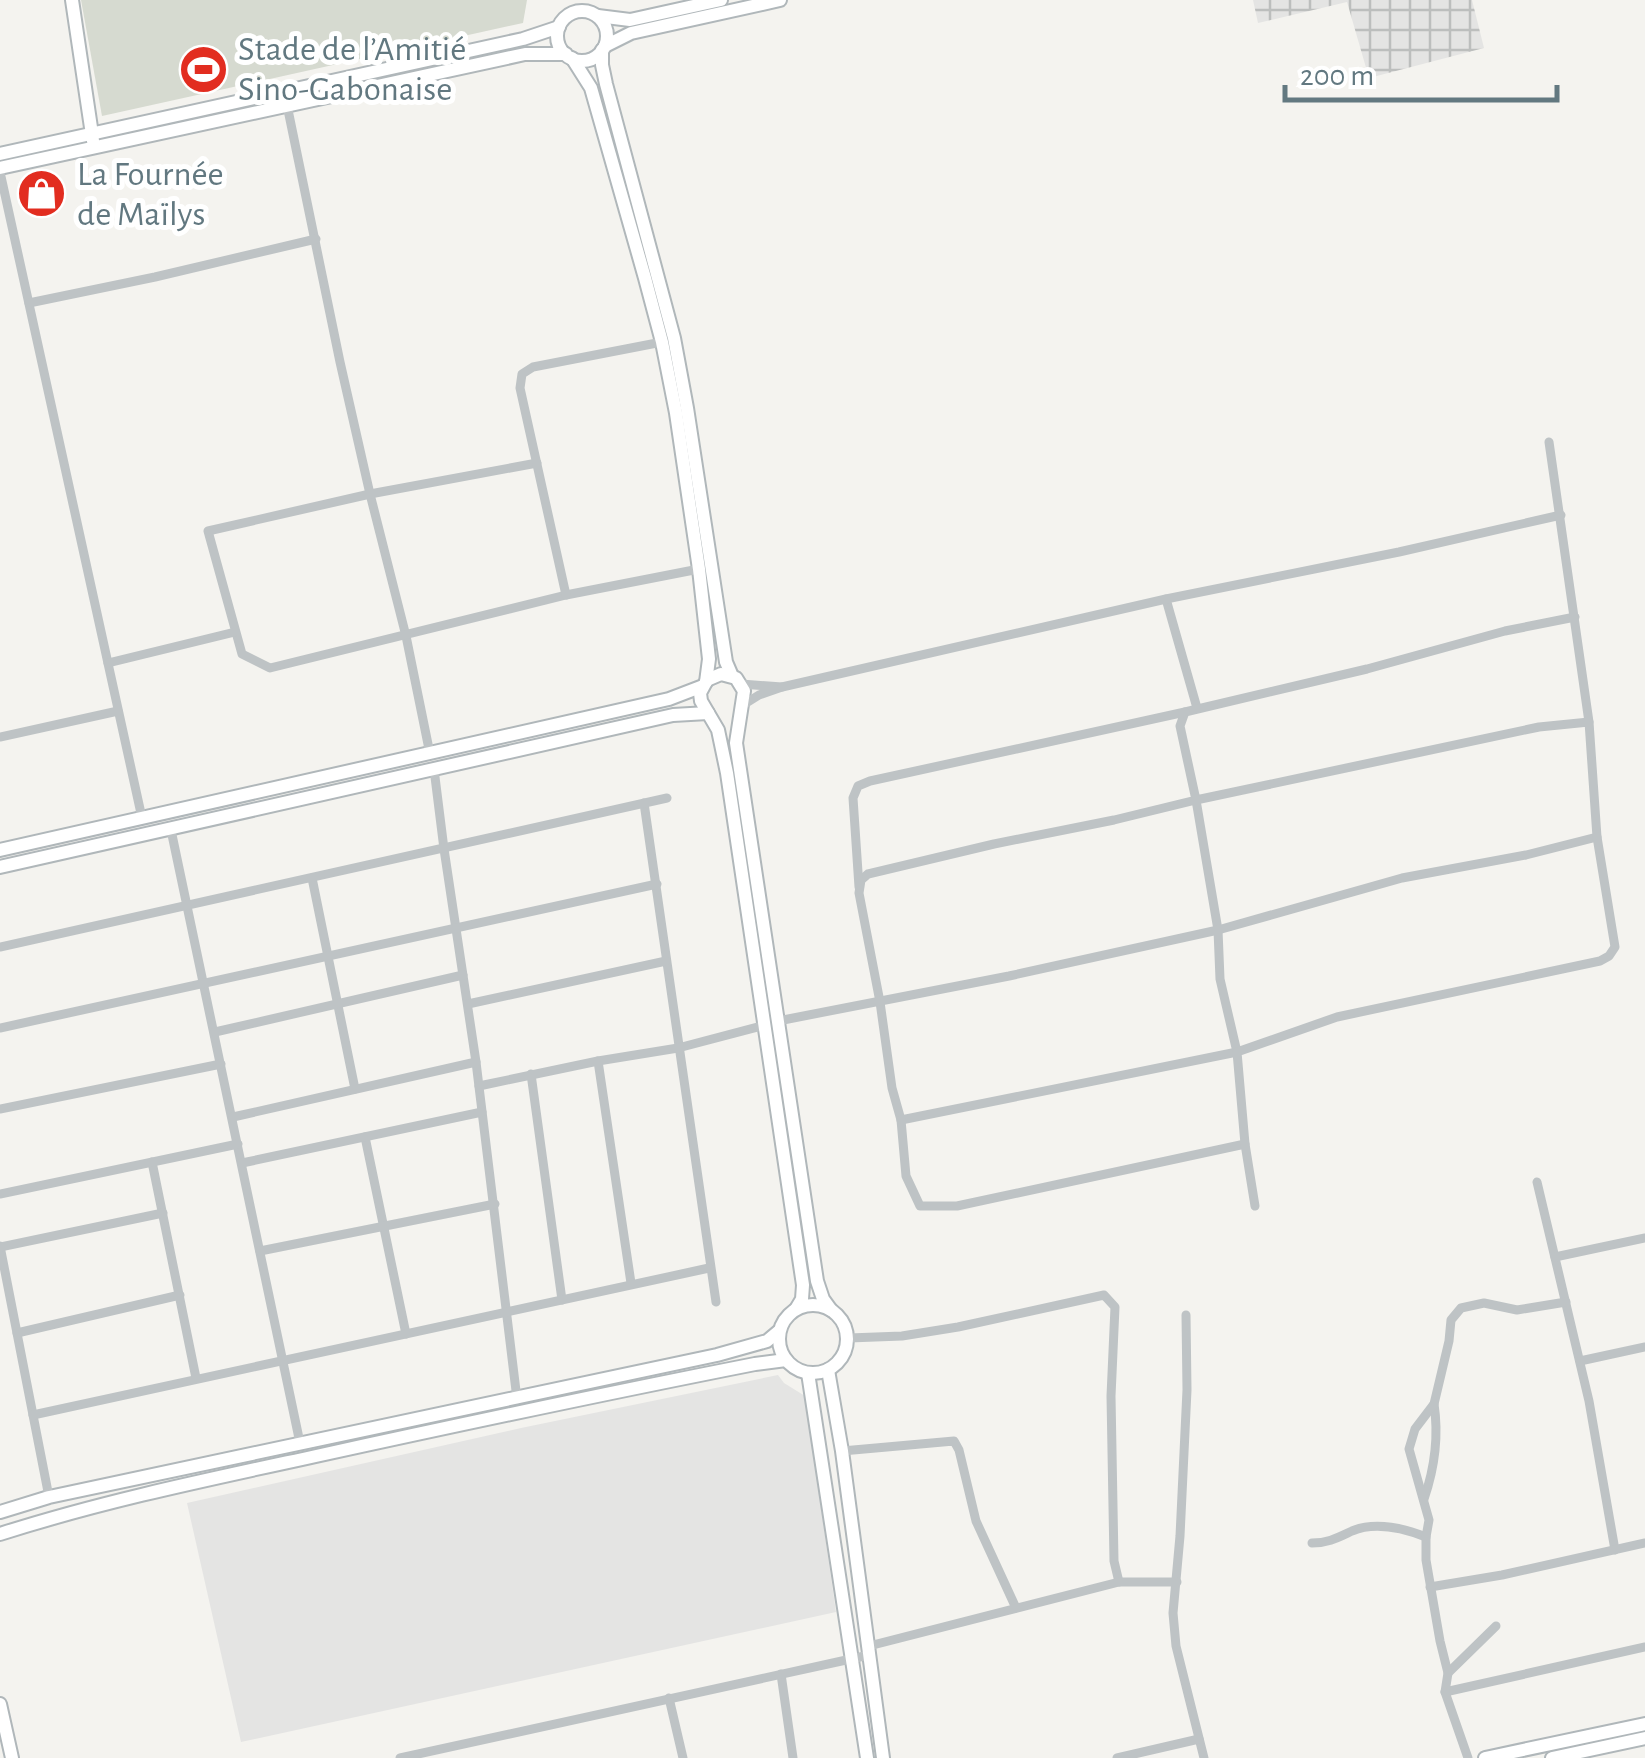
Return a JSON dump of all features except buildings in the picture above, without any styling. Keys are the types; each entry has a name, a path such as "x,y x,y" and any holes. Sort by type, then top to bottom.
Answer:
{"street":[{"path":"72,0 93,141"},
{"path":"598,16 606,30 602,65 606,84 674,338 726,662 744,691 736,743 771,1023 803,1285 802,1299 783,1321 779,1346 786,1360 808,1373 828,1370 842,1357 848,1338 842,1320 823,1299 817,1281 771,1023 727,774 718,730 701,701 709,659 676,413 662,342 591,88 558,41 559,27 576,12 630,20 720,0"},
{"path":"0,154 287,105 525,54 587,60 631,33 780,0"},
{"path":"142,818 0,170 93,141 559,27"},
{"path":"287,105 340,362 406,636 430,754"},
{"path":"29,303 316,239"},
{"path":"566,595 520,388 522,374 533,367 662,342"},
{"path":"902,1120 1237,1052 1337,1017 1609,956 1615,947 1597,838 1589,722 1549,442"},
{"path":"537,463 208,530 242,654 270,668 566,595 699,569"},
{"path":"0,868 673,714 728,718 759,695 782,687 1166,599 1561,515"},
{"path":"1166,599 1198,708"},
{"path":"1245,1144 958,1206 920,1206 906,1176 902,1120 892,1088 859,893 852,798 858,786 870,780 1367,669 1505,631 1574,618"},
{"path":"108,663 235,632"},
{"path":"0,850 669,699 704,684 714,675 782,687"},
{"path":"0,737 118,711"},
{"path":"1185,712 1180,726 1218,930 1220,979 1237,1052 1245,1144 1256,1206"},
{"path":"859,893 861,880 868,874 1539,727 1589,722"},
{"path":"434,770 495,1204 518,1404"},
{"path":"0,947 667,798"},
{"path":"644,802 716,1302"},
{"path":"171,830 300,1443"},
{"path":"479,1086 678,1048 771,1023 1218,930 1402,878 1597,838"},
{"path":"312,878 355,1089"},
{"path":"0,1028 657,884"},
{"path":"468,1004 666,961"},
{"path":"215,1032 463,976"},
{"path":"598,1061 631,1283"},
{"path":"233,1117 476,1062"},
{"path":"0,1109 221,1064"},
{"path":"531,1074 562,1300"},
{"path":"242,1164 482,1112"},
{"path":"365,1136 406,1334"},
{"path":"0,1194 238,1144"},
{"path":"152,1162 196,1378"},
{"path":"1537,1182 1589,1401 1615,1550"},
{"path":"260,1251 495,1204"},
{"path":"49,1497 0,1247 163,1212"},
{"path":"1555,1257 1645,1238"},
{"path":"33,1415 709,1268"},
{"path":"17,1333 180,1295"},
{"path":"848,1338 902,1336 958,1327 1104,1295 1115,1308 1114,1561 1119,1582"},
{"path":"1424,1499 1436,1456 1434,1404 1451,1320 1461,1308 1484,1303 1517,1310 1566,1302"},
{"path":"796,1309 812,1304 830,1310"},
{"path":"1186,1315 1187,1390 1174,1613 1176,1646 1204,1758"},
{"path":"0,1534 63,1514 734,1351 767,1342 779,1332"},
{"path":"1580,1361 1645,1348"},
{"path":"0,1512 49,1497 300,1443 786,1360"},
{"path":"828,1370 883,1758"},
{"path":"808,1373 867,1758"},
{"path":"1434,1404 1415,1429 1409,1449 1430,1520 1426,1560 1448,1673 1445,1692 1468,1758"},
{"path":"842,1451 954,1441 976,1521 1016,1608"},
{"path":"1312,1543 1325,1543 1369,1527 1399,1527 1426,1537"},
{"path":"1430,1587 1502,1576 1645,1543"},
{"path":"400,1758 852,1658 1016,1608 1119,1582 1177,1582"},
{"path":"1448,1673 1496,1626"},
{"path":"1445,1692 1645,1647"},
{"path":"781,1674 794,1758"},
{"path":"669,1698 683,1758"},
{"path":"0,1704 12,1758"},
{"path":"1485,1758 1645,1724"},
{"path":"1552,1758 1645,1738"},
{"path":"1117,1758 1200,1739"}],"shaded area":[{"name":"Stade de l’Amitié Sino-Gabonaise","path":"81,0 527,0 523,23 102,116"},
{"path":"1253,0 1472,0 1484,48 1369,78 1347,2 1258,23"},
{"path":"778,1375 805,1396 836,1612 241,1742 187,1503"}],"place":[{"name":"Stade de l’Amitié Sino-Gabonaise","path":"203,69"},
{"name":"La Fournée de Maïlys","path":"42,194"}]}
